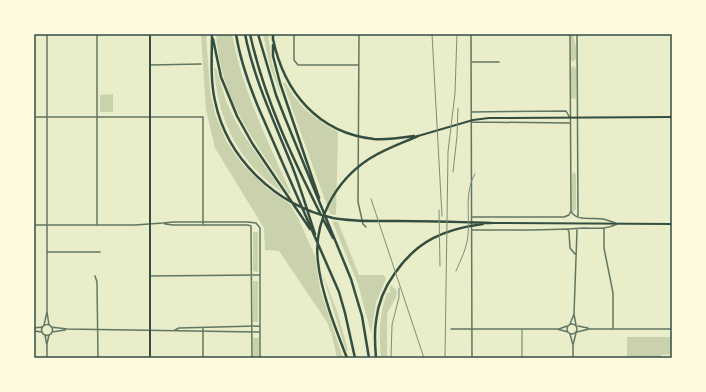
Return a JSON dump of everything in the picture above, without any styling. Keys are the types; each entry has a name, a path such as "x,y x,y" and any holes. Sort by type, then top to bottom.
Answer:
{"highway":[{"path":"212,34 212,75 215,100 221,121 238,154 263,182 278,194 299,206 334,218 356,220 491,223"},
{"path":"212,34 221,77 236,116 252,143 314,236"},
{"path":"236,34 247,79 339,292 355,358"},
{"path":"245,34 251,64 263,99 291,163 322,254"},
{"path":"250,34 260,76 295,163 343,258"},
{"path":"258,34 276,95 343,258 357,299 369,358"},
{"path":"273,34 273,56 280,83 327,221"},
{"path":"273,39 277,56 287,81 297,96 319,117 334,127 357,136 375,139 418,136"},
{"path":"347,358 324,290 318,262 317,248 319,233 326,211 340,185 363,163 383,151 418,136"},
{"path":"376,358 375,322 382,296 388,283 404,261 423,243 442,233 491,223"}],"main road":[{"path":"150,34 150,358"},
{"path":"418,136 473,120 489,118 672,117"},
{"path":"491,223 672,224"}],"street":[{"path":"46,34 47,312 49,325 52,332"},
{"path":"96,34 97,225"},
{"path":"294,34 294,58 296,64 304,66 359,65"},
{"path":"359,34 358,202 363,224 366,227"},
{"path":"471,34 472,358"},
{"path":"570,34 571,212 574,216 603,219 616,224"},
{"path":"577,34 578,217"},
{"path":"471,62 499,62"},
{"path":"150,64 201,64"},
{"path":"471,112 566,111 570,118"},
{"path":"34,117 203,117 203,225"},
{"path":"471,122 570,123"},
{"path":"472,217 564,217 569,215 571,212"},
{"path":"34,225 150,224 173,222 248,222 256,224 260,228 260,358"},
{"path":"163,223 173,225 248,225 251,227 252,358"},
{"path":"472,230 567,230 608,228 616,224"},
{"path":"604,228 604,248 613,293 613,329"},
{"path":"605,234 608,228"},
{"path":"573,358 573,345 576,333 574,314 577,229"},
{"path":"567,230 569,232 570,248 575,254"},
{"path":"47,252 100,252"},
{"path":"150,276 260,275"},
{"path":"95,276 97,282 98,358"},
{"path":"42,332 47,312"},
{"path":"573,345 569,333 569,326 574,314"},
{"path":"450,329 557,329 573,324 590,329 672,329"},
{"path":"34,328 49,325"},
{"path":"47,358 49,335 52,332 67,330 175,330 179,328 228,328 260,326"},
{"path":"51,327 67,330"},
{"path":"203,328 203,358"},
{"path":"522,329 522,358"},
{"path":"557,329 573,334 590,329"},
{"path":"175,330 179,332 260,332"},
{"path":"34,332 42,332 45,335 47,346"}],"green space":[{"path":"201,34 206,34 210,91 215,114 226,141 243,165 268,189 290,204 299,220 315,256 320,289 343,358 337,358 327,322 279,251 265,250 264,228 215,148 206,110"},
{"path":"216,34 232,34 236,55 249,95 291,193 289,194 252,138 232,100 219,58"},
{"path":"263,34 268,34 272,63 283,101 270,66"},
{"path":"571,34 573,34 576,47 576,59 573,62 571,60"},
{"path":"573,66 576,68 575,99 571,98 571,68"},
{"path":"214,68 216,68 226,101 236,122 283,193 267,181 254,168 242,154 233,139 220,106"},
{"path":"285,82 295,98 307,111 338,132 336,215 330,214 283,83"},
{"path":"113,94 113,112 100,112 100,95"},
{"path":"574,172 576,174 576,209 573,212 572,174"},
{"path":"332,221 338,222 359,275 384,275 386,279 376,302 371,333 358,284"},
{"path":"253,232 258,232 257,272 253,271"},
{"path":"322,272 337,311 348,350 346,351 327,289"},
{"path":"253,281 258,281 258,322 253,322"},
{"path":"391,285 397,291 396,297 387,314 387,358 381,358 381,317 387,293 391,292 389,289"},
{"path":"627,337 671,337 672,354 661,355 661,358 627,358"},
{"path":"253,338 259,338 259,358 253,358"}],"railway":[{"path":"432,34 442,216"},
{"path":"445,358 448,152 455,93 457,34"},
{"path":"453,172 458,108"},
{"path":"456,271 464,253 467,240 468,196 475,174"},
{"path":"371,199 424,358"},
{"path":"439,210 440,266"},
{"path":"391,358 392,325 399,297 399,288"}]}
